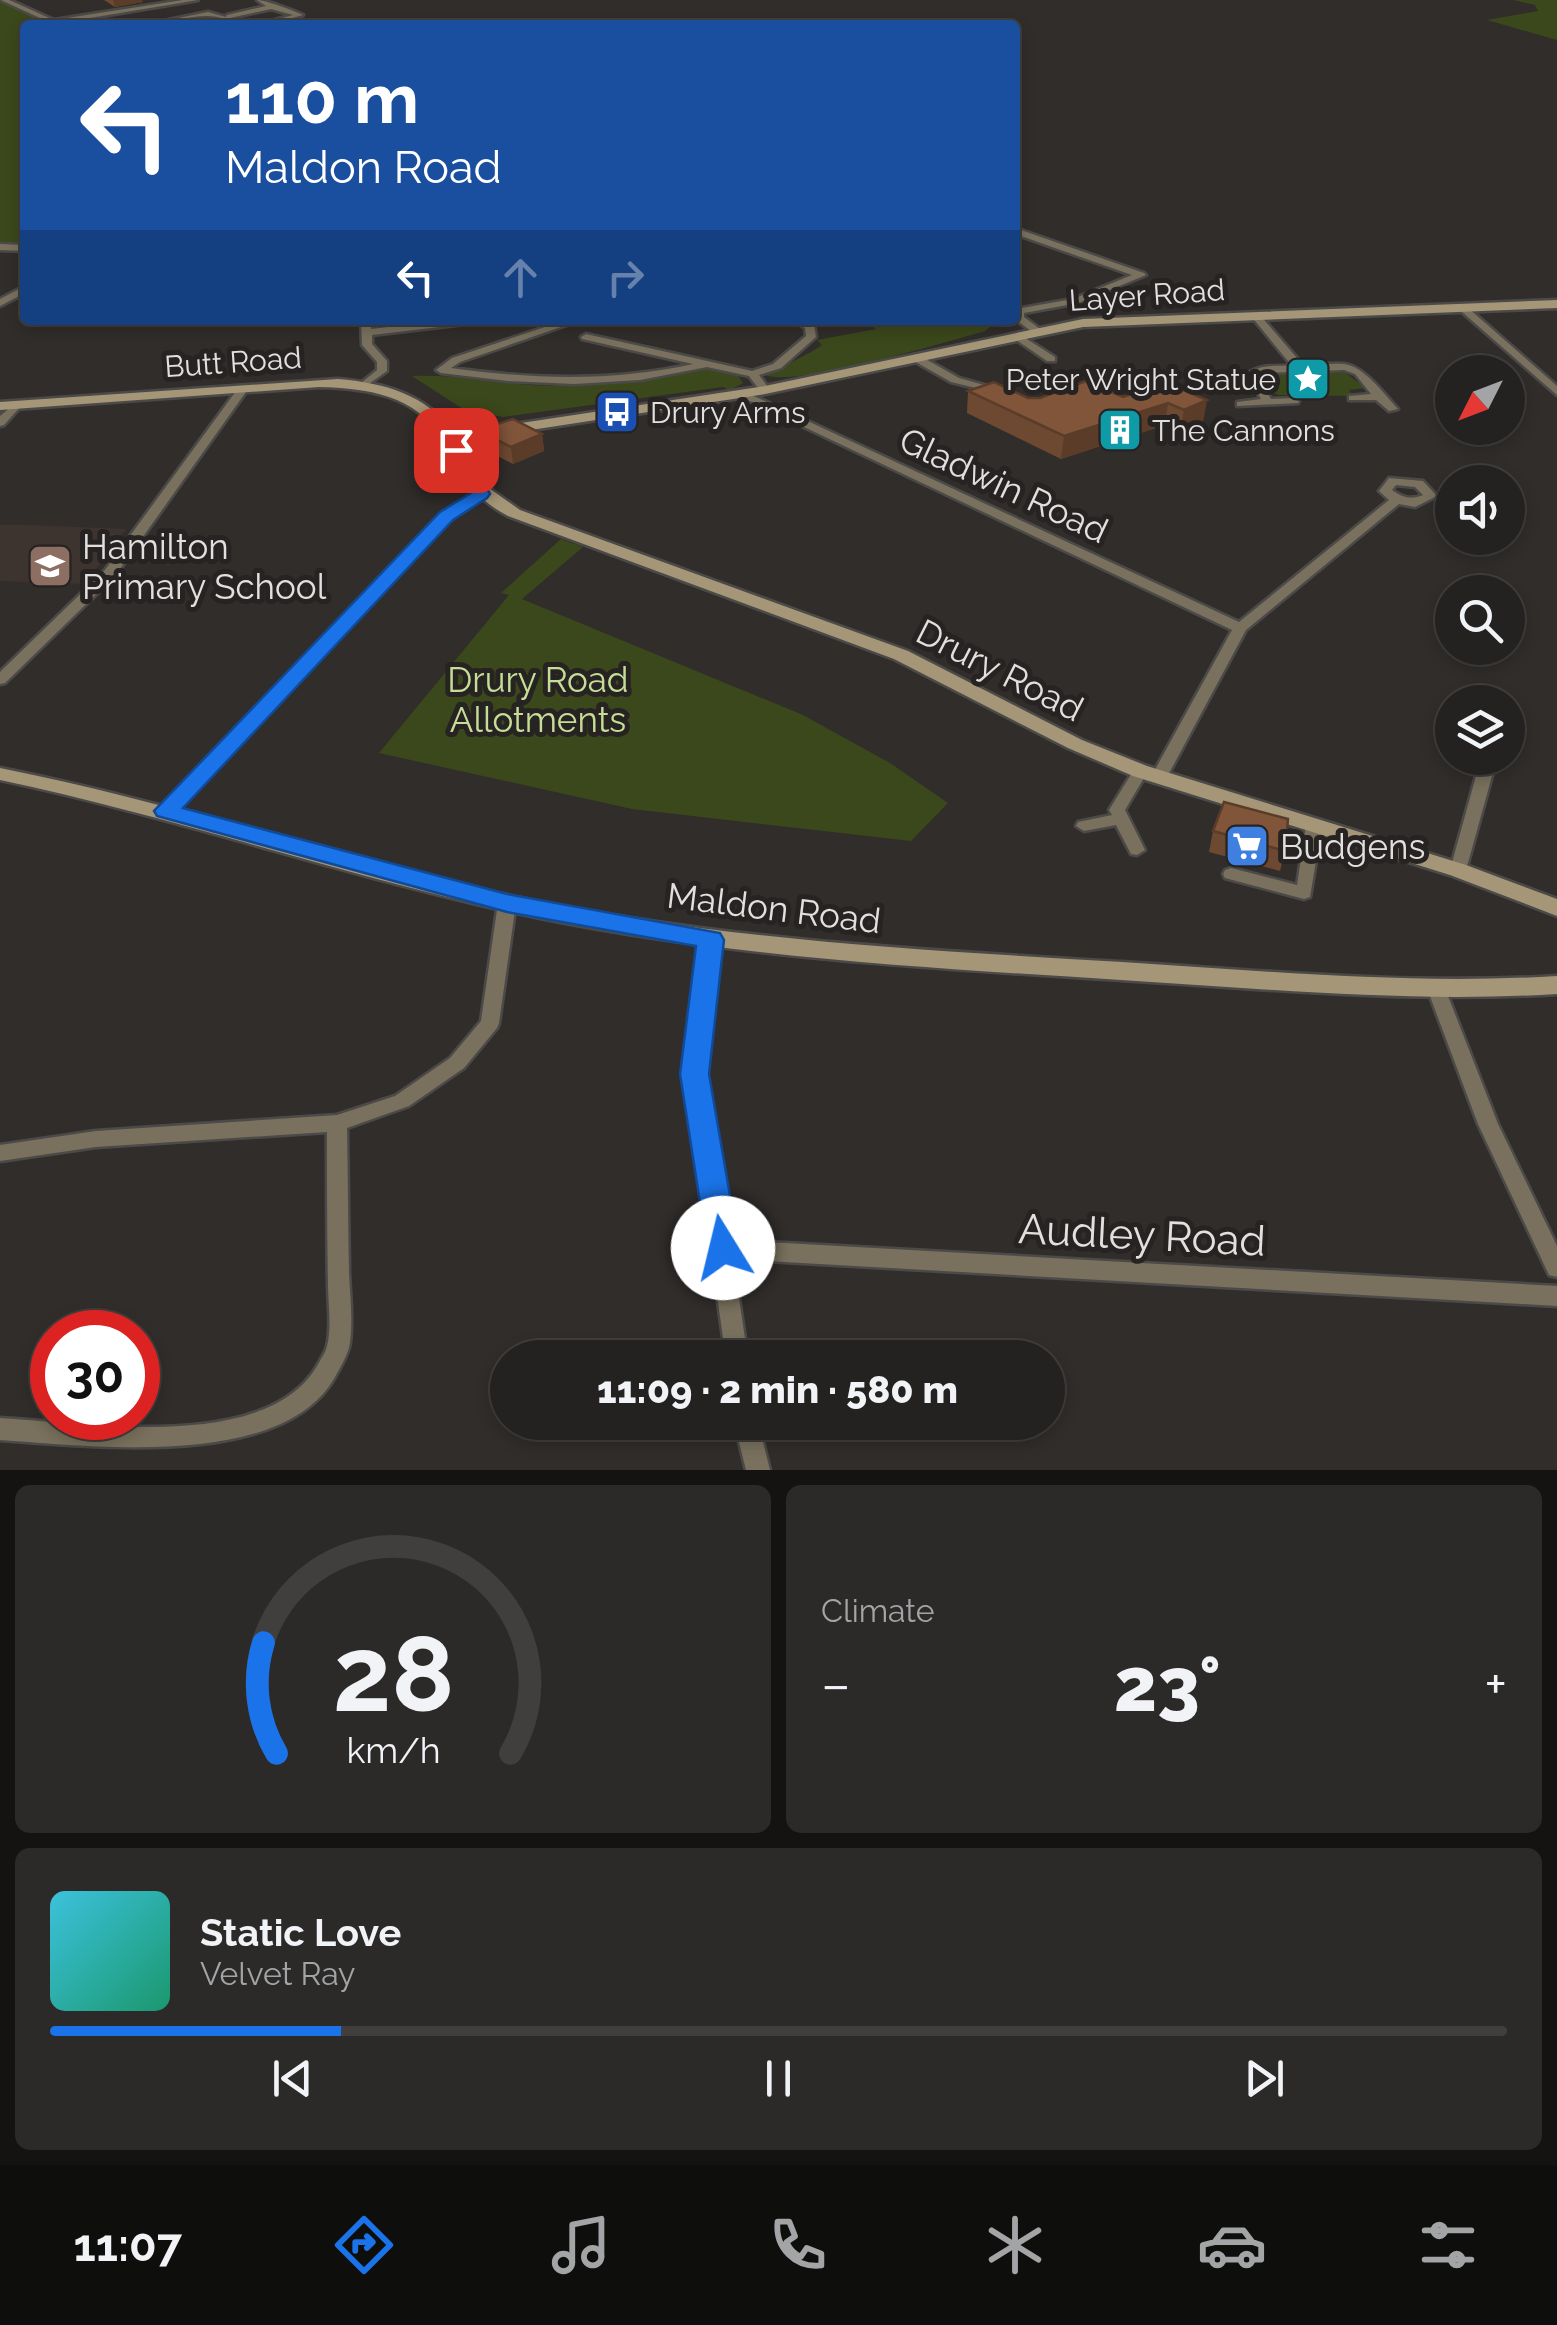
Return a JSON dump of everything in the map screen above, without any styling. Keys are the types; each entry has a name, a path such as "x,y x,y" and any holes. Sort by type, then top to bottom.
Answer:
{"main road":[{"name":"Layer Road","path":"451,438 743,394 1083,323 1557,304"},
{"name":"Butt Road","path":"0,406 366,384 420,406 451,438"},
{"path":"451,438 481,494"},
{"name":"Drury Road","path":"481,494 514,513 901,655 1075,744 1149,774 1458,870 1557,908"},
{"name":"Maldon Road","path":"0,774 166,811 507,903 710,940 888,956 1438,991 1557,985"}],"street":[{"path":"4,0 48,20"},
{"path":"80,20 195,0"},
{"path":"259,1 300,15 278,20"},
{"path":"224,17 271,7"},
{"path":"175,20 208,14 236,20"},
{"path":"1020,234 1141,274 1075,301 1020,313"},
{"path":"1464,309 1557,392"},
{"path":"1256,316 1300,368"},
{"path":"1020,317 1039,332"},
{"path":"561,325 456,360 441,370 522,382 567,382 706,364"},
{"path":"586,337 753,374 777,366 812,337 808,325"},
{"path":"366,326 367,345 382,361 382,372 366,384"},
{"path":"1019,337 1051,359"},
{"path":"918,359 955,380 1006,392"},
{"path":"1268,402 1252,375 1258,370 1345,367 1359,372 1393,409"},
{"path":"753,374 764,390"},
{"path":"0,680 110,573 243,389"},
{"name":"Gladwin Road","path":"743,394 1240,628"},
{"path":"1353,398 1379,396"},
{"path":"1242,404 1294,401"},
{"path":"0,423 17,405"},
{"path":"166,811 446,516 481,494"},
{"path":"1137,850 1117,810 1149,774 1240,628 1397,500"},
{"path":"1458,870 1484,775"},
{"path":"1084,826 1120,819"},
{"path":"1231,874 1304,893 1314,826"},
{"path":"0,1153 96,1139 336,1123 402,1101 430,1085 480,1040 490,1022 507,903"},
{"path":"710,940 695,1074 736,1340"},
{"path":"1438,991 1488,1124 1557,1268"},
{"path":"0,1429 170,1436 244,1428 302,1401 324,1378 339,1345 336,1123"},
{"name":"Audley Road","path":"723,1248 1557,1296"},
{"path":"750,1440 758,1470"}],"shaded area":[{"name":"Hamilton Primary School","path":"0,525 126,529 85,584 0,581"}],"green space":[{"path":"1513,0 1557,0 1557,40 1487,20 1538,11 1535,5"},
{"path":"0,1 41,20 20,20 20,246 0,247"},
{"path":"871,325 993,325 985,331 835,370 779,377 764,374 818,348 822,345 817,340 876,329"},
{"path":"707,369 737,374 743,383 730,390 723,387 503,417 466,411 412,376 574,385"},
{"path":"1298,371 1299,379 1305,382 1315,379 1303,371 1346,373 1365,388 1349,390 1353,396 1279,395 1269,392 1258,377 1263,372"},
{"name":"Drury Road Allotments","path":"561,539 583,547 522,599 803,715 890,763 948,803 911,841 632,809 379,753 509,595 501,593"}],"building":[{"path":"1086,381 1123,397 1167,383 1207,400 1184,410 1168,403 1064,436 968,391 994,382 1028,398 1040,398"},
{"path":"513,419 542,434 511,447 478,430"},
{"path":"1224,802 1288,819 1285,851 1213,831"}],"place":[{"name":"Peter Wright Statue","path":"1308,379"},
{"name":"Drury Arms","path":"617,412"},
{"name":"The Cannons","path":"1120,430"},
{"name":"Hamilton Primary School","path":"50,566"},
{"name":"Budgens","path":"1247,846"}],"route":[{"path":"456,450 481,494 446,516 166,811 507,903 710,940 695,1074 723,1248"}]}
